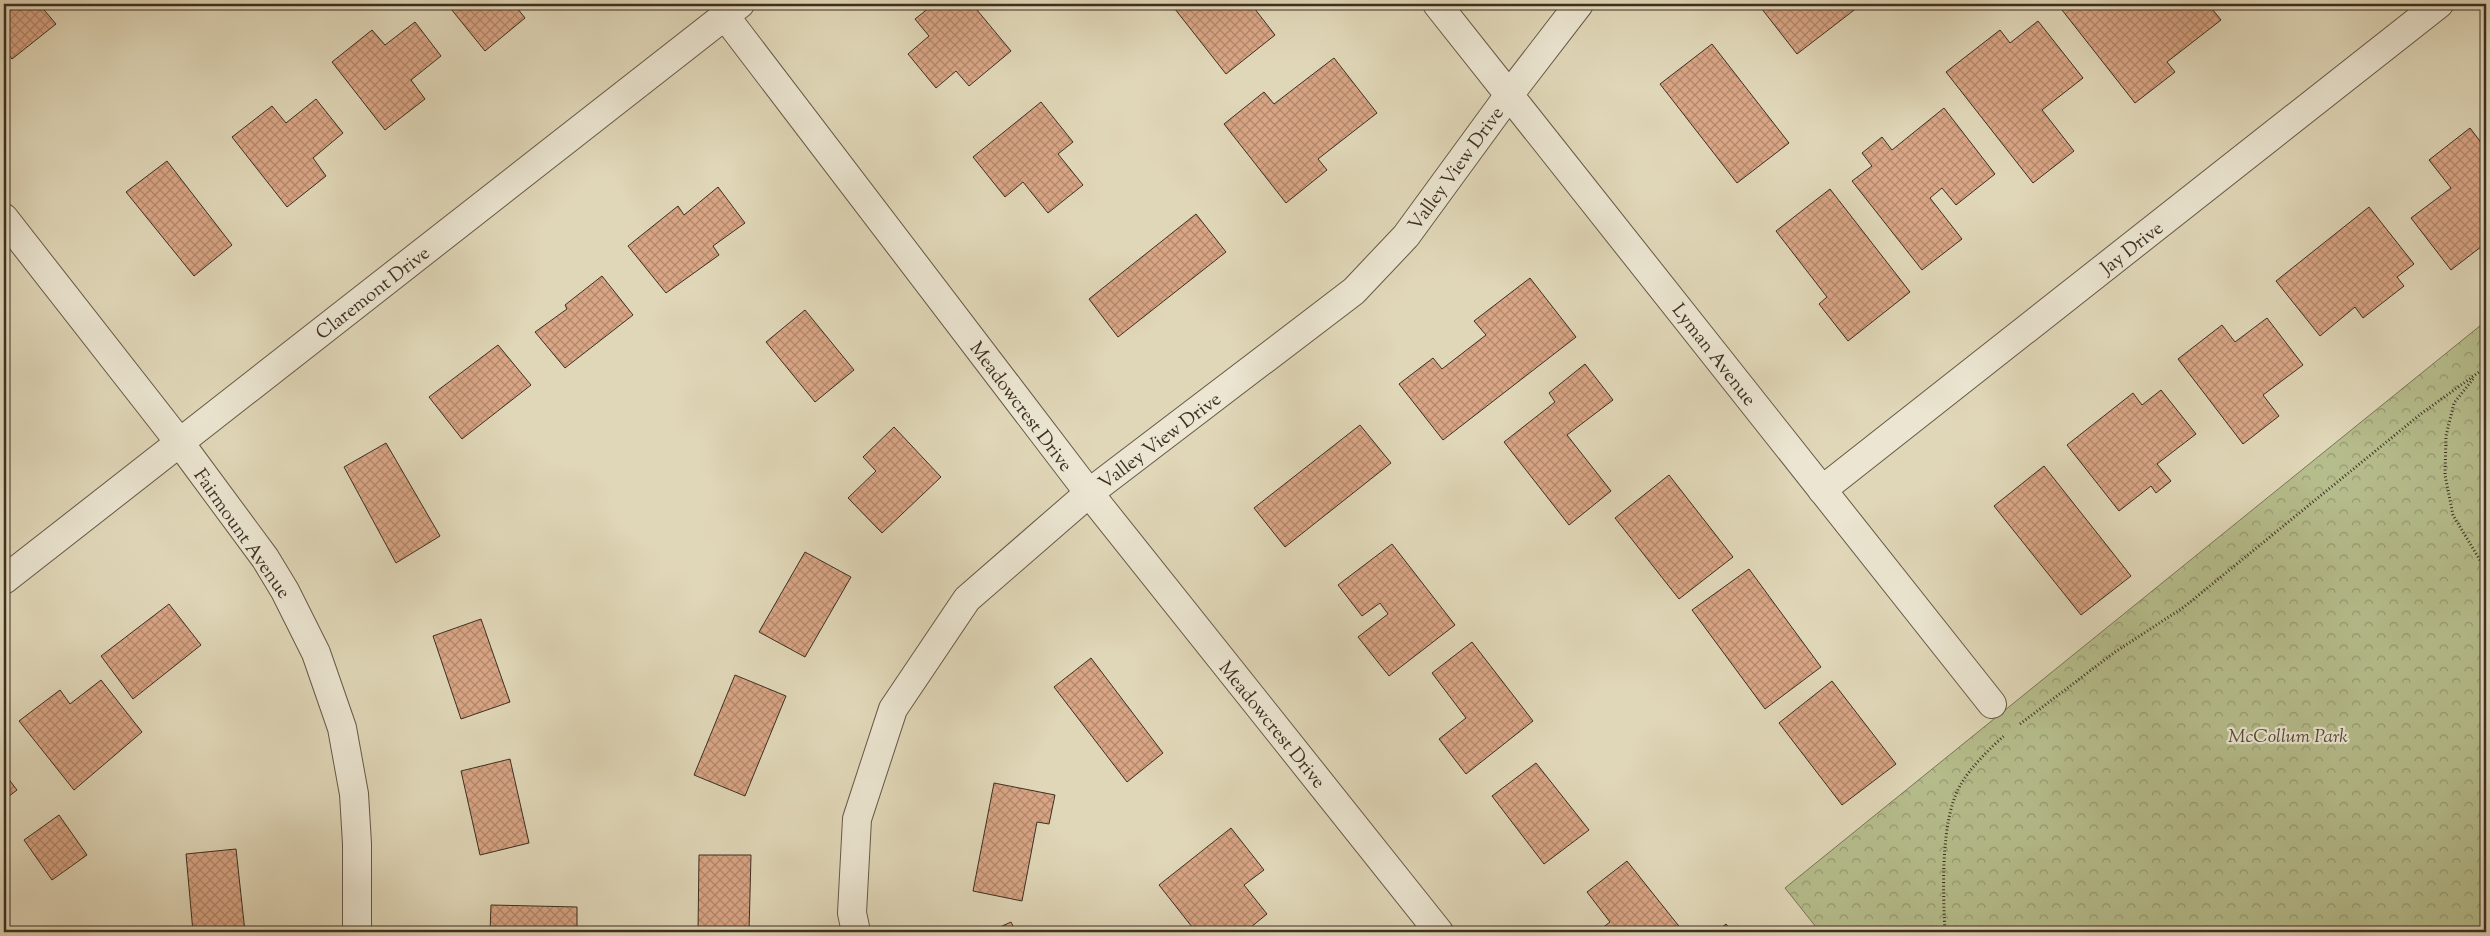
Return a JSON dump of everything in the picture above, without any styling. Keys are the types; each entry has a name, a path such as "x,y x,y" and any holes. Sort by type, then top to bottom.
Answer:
{"street":[{"name":"Lyman Avenue","path":"1437,4 1992,704"},
{"name":"Valley View Drive","path":"856,932 852,913 857,819 893,709 967,599 1088,493 1354,291 1406,236 1509,95 1579,4"},
{"name":"Jay Drive","path":"1822,490 2439,4"},
{"name":"Claremont Drive","path":"4,580 732,10"},
{"name":"Meadowcrest Drive","path":"732,10 1088,493 1439,932"},
{"name":"Fairmount Avenue","path":"4,218 180,443 265,558 286,591 316,653 342,728 354,794 357,844 357,932"}],"path":[{"path":"2016,726 2115,652 2184,607 2422,413 2486,367"},
{"path":"2477,374 2454,402 2446,436 2446,475 2453,515 2486,570"},
{"path":"1945,932 1942,871 1951,812 1960,784 1995,743 2009,732"}],"green space":[{"name":"McCollum Park","path":"2486,321 2486,932 1820,932 1785,888"}],"building":[{"path":"4,4 39,4 56,24 12,59 4,48"},
{"path":"447,4 514,4 525,18 485,51"},
{"path":"934,4 972,4 1011,51 969,86 956,71 936,88 908,54 929,36 915,19"},
{"path":"1171,4 1251,4 1275,35 1226,74"},
{"path":"1758,4 1862,4 1797,54"},
{"path":"2070,4 2135,4 2138,8 2144,4 2208,4 2221,20 2167,62 2175,72 2135,103 2062,10"},
{"path":"2038,21 2083,78 2042,110 2074,151 2033,183 1946,72 2000,30 2010,43"},
{"path":"415,22 441,56 411,80 425,99 385,130 332,62 372,30 385,45"},
{"path":"1712,44 1789,143 1737,183 1660,84"},
{"path":"1334,58 1377,113 1318,159 1327,170 1286,203 1224,124 1264,92 1274,104"},
{"path":"316,99 343,133 313,158 326,176 287,207 232,137 272,106 286,123"},
{"path":"1041,102 1073,142 1058,154 1083,185 1048,213 1023,182 1005,197 973,157"},
{"path":"1944,108 1995,174 1956,205 1942,188 1930,198 1962,239 1922,270 1852,181 1872,166 1862,153 1882,137 1892,150"},
{"path":"2470,128 2486,149 2486,243 2451,270 2411,218 2451,188 2429,160"},
{"path":"167,161 232,245 194,276 126,192"},
{"path":"718,187 745,223 713,246 719,255 666,293 628,246 678,206 684,215"},
{"path":"1830,189 1910,292 1848,341 1819,304 1827,297 1776,231"},
{"path":"2369,207 2414,264 2397,277 2404,286 2363,318 2355,307 2320,336 2276,281"},
{"path":"1196,214 1226,252 1118,337 1089,299"},
{"path":"602,276 633,315 565,368 535,332 567,309 565,305"},
{"path":"1530,278 1576,337 1443,440 1399,384 1433,358 1442,369 1486,335 1474,321"},
{"path":"805,310 854,370 815,402 766,342"},
{"path":"2267,318 2303,365 2263,395 2279,416 2243,444 2178,359 2222,325 2235,342"},
{"path":"498,345 531,385 462,439 429,397"},
{"path":"1585,364 1613,400 1567,435 1611,491 1569,525 1504,442 1555,402 1549,393"},
{"path":"2161,390 2196,434 2157,464 2171,481 2156,493 2151,486 2119,511 2067,445 2133,393 2142,405"},
{"path":"1360,425 1391,463 1285,547 1254,508"},
{"path":"894,427 941,477 882,533 848,498 876,471 863,457"},
{"path":"386,443 440,536 396,563 344,467"},
{"path":"2044,466 2131,576 2081,615 1994,506"},
{"path":"1669,475 1733,557 1679,599 1615,518"},
{"path":"1392,544 1455,625 1389,676 1358,637 1388,614 1380,603 1362,616 1338,585"},
{"path":"805,552 851,577 805,657 759,632"},
{"path":"1749,569 1821,667 1765,709 1692,610"},
{"path":"169,604 201,645 133,699 101,656"},
{"path":"481,619 510,702 461,719 433,636"},
{"path":"1472,642 1533,721 1466,774 1439,739 1466,718 1432,673"},
{"path":"1091,658 1163,753 1127,782 1054,687"},
{"path":"735,675 786,696 745,796 694,775"},
{"path":"101,680 142,732 74,790 19,721 60,690 70,704"},
{"path":"1832,681 1896,764 1842,805 1779,723"},
{"path":"510,759 529,843 480,855 461,771"},
{"path":"1536,763 1589,830 1544,864 1492,796"},
{"path":"4,773 17,790 4,800"},
{"path":"994,783 1055,795 1049,824 1037,822 1022,901 973,891"},
{"path":"59,815 87,855 52,880 24,840"},
{"path":"1231,828 1264,870 1244,885 1267,914 1245,932 1196,932 1159,885"},
{"path":"236,849 245,932 193,932 186,854"},
{"path":"699,855 751,855 749,932 698,932"},
{"path":"1627,861 1682,930 1678,932 1597,932 1610,922 1587,892"},
{"path":"491,905 577,907 577,932 490,932"},
{"path":"1011,922 1016,932 989,932"},
{"path":"1726,924 1732,932 1716,932"}]}
